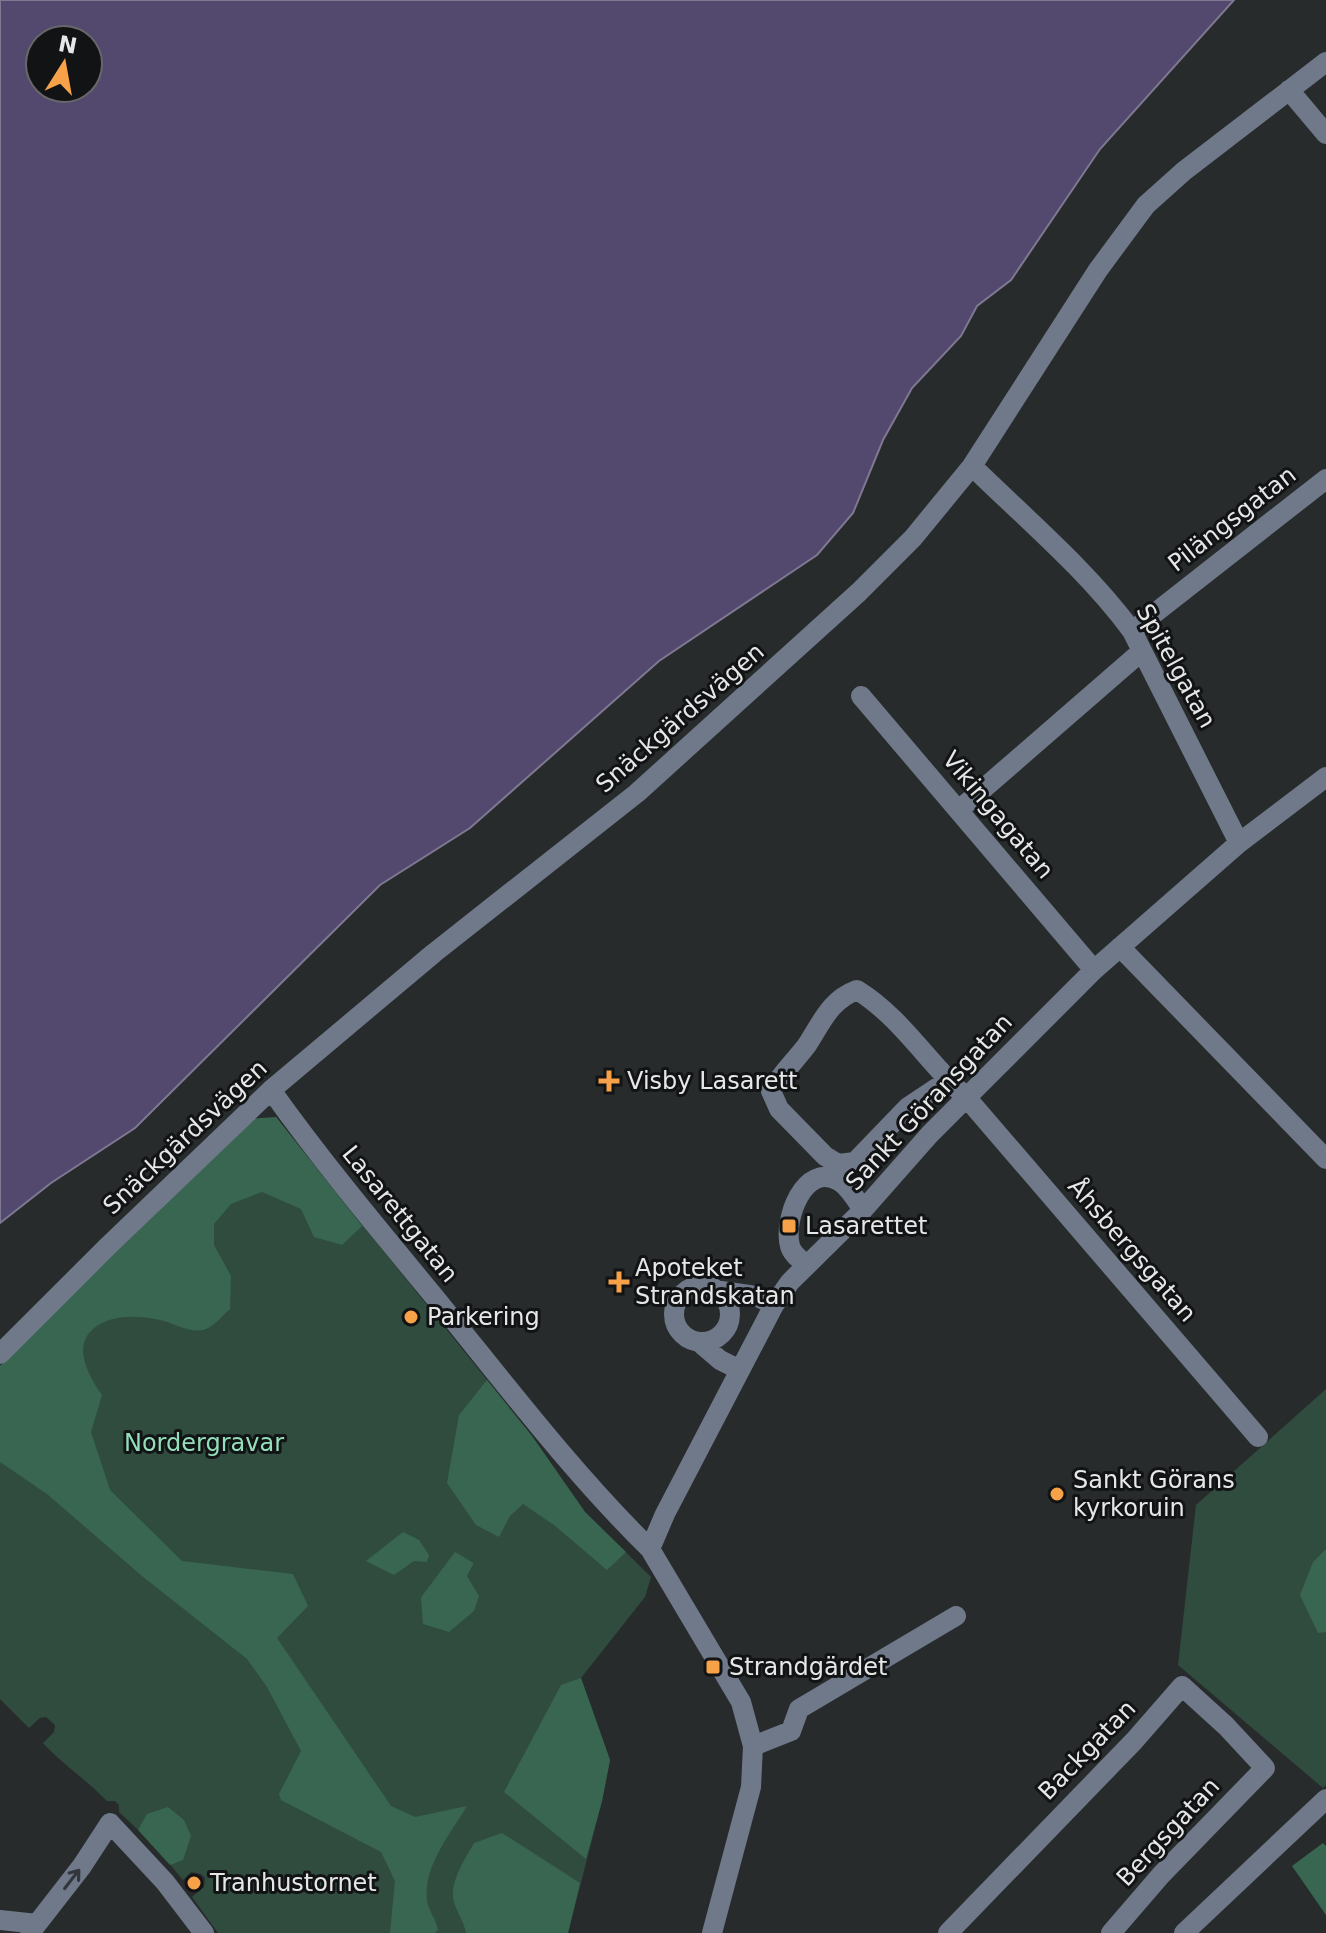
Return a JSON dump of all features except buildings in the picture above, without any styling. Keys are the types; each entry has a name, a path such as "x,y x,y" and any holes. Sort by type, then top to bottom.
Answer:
{"street":[{"name":"Snäckgärdsvägen","path":"0,1354 271,1090 434,953 627,801 859,592 913,538 972,466 1098,270 1146,205 1184,171 1326,62"},
{"path":"1289,90 1326,134"},
{"name":"Spitelgatan","path":"972,466 1119,613 1132,631 1239,843"},
{"name":"Pilängsgatan","path":"1132,631 1326,479"},
{"path":"960,809 1142,651"},
{"name":"Vikingagatan","path":"861,696 1094,970"},
{"name":"Sankt Göransgatan","path":"650,1549 665,1514 774,1305 806,1265 863,1210 966,1097 1094,970 1239,843 1323,785"},
{"path":"1120,947 1326,1159"},
{"name":"Åhsbergsgatan","path":"947,1081 908,1107 855,1162 838,1164 825,1156 779,1109 771,1091 806,1046 827,1011 842,995 857,990 878,1002 947,1081 966,1097 1258,1437"},
{"name":"Lasarettgatan","path":"271,1090 307,1141 467,1340 549,1438 650,1549"},
{"path":"806,1265 791,1249 789,1223 801,1190 817,1180 829,1178 840,1182 863,1210"},
{"path":"740,1370 720,1360 699,1342 678,1330 674,1318 675,1306 685,1291 703,1285 756,1296 774,1305"},
{"path":"699,1342 714,1340 725,1331 731,1318 729,1303 721,1291"},
{"path":"650,1549 741,1702 753,1746 751,1787 712,1933"},
{"path":"753,1746 791,1731 799,1709 956,1616"},
{"name":"Backgatan","path":"948,1933 1134,1741 1182,1686 1226,1726 1265,1768"},
{"name":"Bergsgatan","path":"1111,1933 1161,1875 1265,1768"},
{"path":"1184,1933 1326,1799"},
{"path":"0,1920 33,1929 82,1866 110,1823 165,1882 204,1933"}],"green space":[{"name":"Nordergravar","path":"276,1117 532,1436 585,1512 651,1577 645,1597 581,1678 610,1760 568,1933 218,1933 192,1897 204,1887 205,1878 191,1872 183,1880 152,1843 119,1812 115,1801 107,1801 43,1743 54,1732 55,1725 46,1717 40,1718 29,1728 0,1699 0,1366","holes":["455,1553 474,1563 467,1576 421,1597"]},
{"path":"276,1117 362,1226 342,1245 314,1237 301,1209 262,1192 231,1204 214,1224 214,1245 231,1276 230,1309 212,1325 201,1330 134,1317 114,1319 96,1326 89,1333 83,1348 89,1373 102,1395 91,1432 110,1490 182,1561 293,1574 308,1606 277,1638 391,1806 415,1817 467,1806 440,1850 429,1875 427,1900 438,1930 435,1933 390,1933 395,1881 381,1852 281,1800 279,1794 301,1751 267,1687 247,1659 142,1576 47,1494 0,1462 0,1366 58,1304 248,1119"},
{"path":"487,1380 532,1436 585,1512 626,1552 607,1570 554,1525 523,1504 510,1516 499,1537 476,1525 447,1483 459,1415"},
{"path":"1326,1389 1326,1785 1323,1788 1178,1665 1196,1505"},
{"path":"403,1532 419,1540 429,1555 427,1562 414,1561 394,1575 366,1561"},
{"path":"1326,1549 1326,1632 1318,1633 1300,1595 1313,1562"},
{"path":"455,1552 474,1563 467,1576 479,1596 474,1611 449,1632 423,1624 421,1597"},
{"path":"581,1678 610,1760 586,1859 504,1792 561,1685"},
{"path":"168,1807 184,1820 191,1836 183,1860 170,1865 138,1830 147,1814"},
{"path":"502,1833 580,1883 568,1933 466,1933 453,1897 457,1876 474,1843"},
{"path":"1323,1843 1326,1846 1326,1915 1292,1866"}],"shaded area":[{"path":"0,0 1234,0 1100,149 1011,280 977,306 961,336 912,388 883,440 853,513 817,555 659,661 470,828 380,885 135,1128 51,1183 0,1223"}],"place":[{"name":"Visby Lasarett","path":"609,1081"},
{"name":"Lasarettet","path":"789,1226"},
{"name":"Apoteket Strandskatan","path":"619,1282"},
{"name":"Parkering","path":"411,1317"},
{"name":"Sankt Görans kyrkoruin","path":"1057,1494"},
{"name":"Strandgärdet","path":"713,1667"},
{"name":"Tranhustornet","path":"194,1883"}]}
